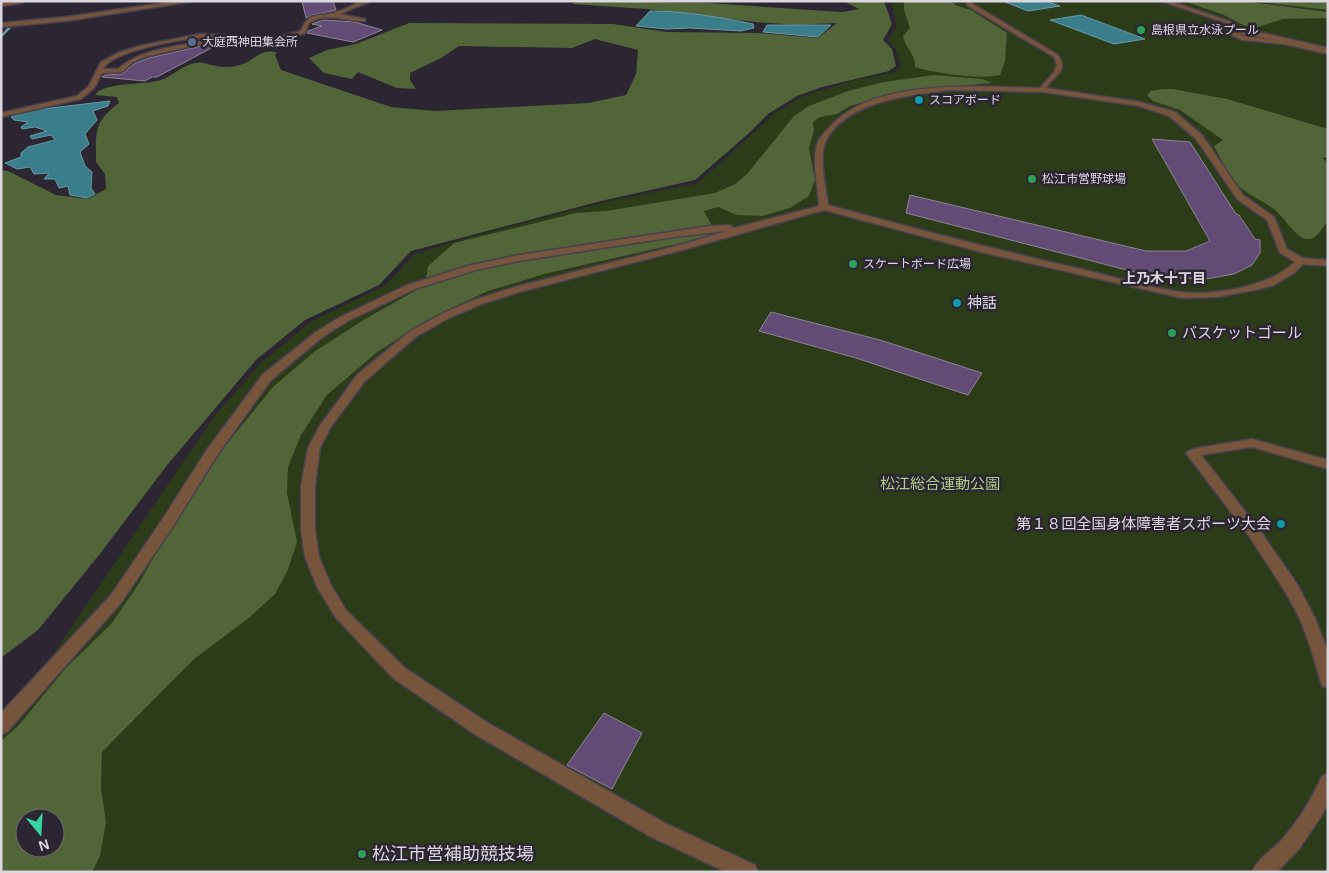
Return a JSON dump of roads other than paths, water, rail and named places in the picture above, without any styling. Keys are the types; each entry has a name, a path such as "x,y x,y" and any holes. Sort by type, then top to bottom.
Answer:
{"street":[{"path":"1,4 22,1"},
{"path":"1,25 66,19 191,1"},
{"path":"1,115 79,98 89,92 105,62 120,54 142,47 200,36 249,43 274,41 303,32 307,22 312,19 368,1"},
{"path":"969,1 970,5 1056,56 1060,62 1059,70 1043,86 1043,90"},
{"path":"1164,1 1234,24"},
{"path":"335,13 363,20"},
{"path":"1248,32 1328,51 1284,42 1242,38 1232,34 1248,32"},
{"path":"99,71 120,71 136,59 158,52 230,39"},
{"path":"824,207 819,164 822,141 839,120 857,109 884,98 929,90 975,87 1043,90 1140,104 1172,114 1199,137 1240,197 1271,219 1283,250 1301,261 1328,263"},
{"path":"748,872 658,830 482,729 399,673 341,614 324,587 312,557 308,530 308,486 314,448 324,427 361,378 413,334 447,315 478,302 824,207 984,250 1182,295 1217,294 1270,283 1291,271 1301,261"},
{"path":"1,726 116,599 167,524 211,454 267,378 320,334 344,319 411,287 474,267 519,258 710,229 745,228"},
{"path":"1328,465 1252,443 1192,453 1284,576 1310,624 1328,681"},
{"path":"1262,872 1296,840 1318,805 1328,782"}],"water":[{"path":"1045,1 1060,6 1028,11 1005,2"},
{"path":"650,11 715,17 753,24 754,28 741,31 690,28 667,29 636,26"},
{"path":"1081,15 1145,39 1114,44 1050,20"},
{"path":"767,25 831,25 818,37 763,32"},
{"path":"110,101 108,106 93,111 97,120 85,134 89,144 80,152 85,166 92,172 91,188 95,194 87,198 70,195 68,186 59,188 55,179 44,179 49,173 34,174 30,167 17,169 5,163 21,157 21,153 28,147 55,140 51,135 32,139 30,136 47,131 35,127 22,129 21,127 28,122 14,120 11,117 33,110"}],"waterway":[{"path":"1,37 9,28"}],"place":[{"name":"島根県立水泳プール","path":"1141,30"},
{"name":"大庭西神田集会所","path":"192,42"},
{"name":"スコアボード","path":"919,100"},
{"name":"松江市営野球場","path":"1032,179"},
{"name":"スケートボード広場","path":"853,264"},
{"name":"神話","path":"957,303"},
{"name":"バスケットゴール","path":"1172,333"},
{"name":"第１８回全国身体障害者スポーツ大会","path":"1281,524"},
{"name":"松江市営補助競技場","path":"362,854"}],"district":[{"name":"上乃木十丁目","path":"1164,278"}],"park label":[{"name":"松江総合運動公園","path":"940,484"}]}
